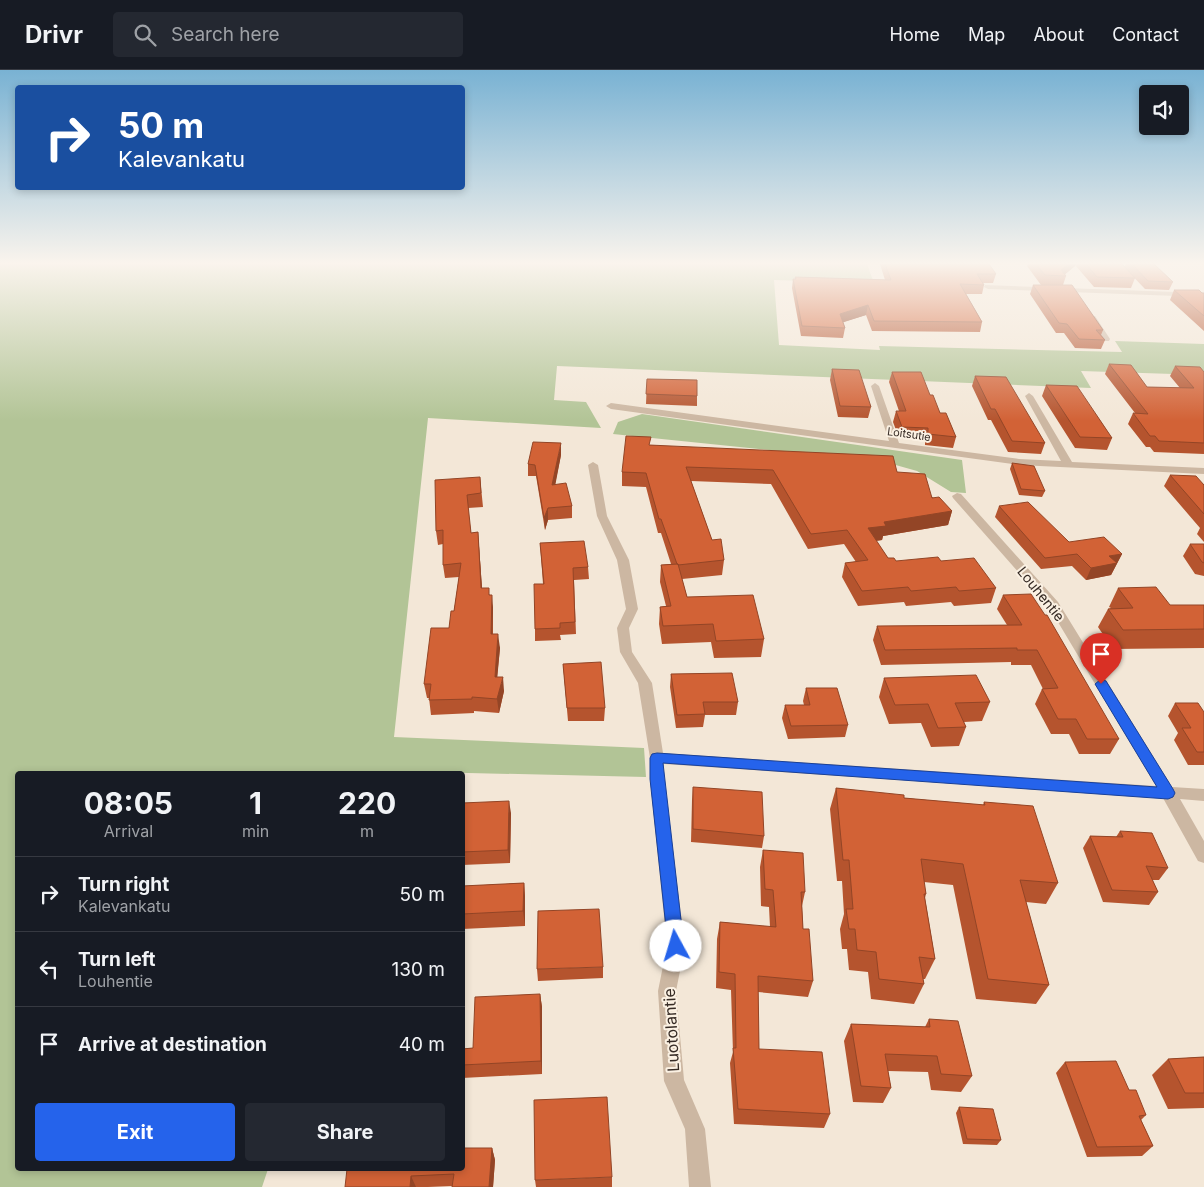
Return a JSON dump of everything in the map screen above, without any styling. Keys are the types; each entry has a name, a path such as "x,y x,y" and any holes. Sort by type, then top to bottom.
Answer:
{"street":[{"path":"1090,316 1106,339"},
{"path":"875,386 895,445"},
{"path":"1029,396 1068,464"},
{"name":"Loitsutie","path":"612,406 1018,462 1204,471"},
{"name":"Luotolantie","path":"593,465 602,516 623,560 632,609 623,628 626,652 645,683 657,758 657,779 676,946 667,990 674,1081 695,1129 700,1187"},
{"name":"Louhentie","path":"957,496 1054,605 1204,856"},
{"path":"657,758 1204,795"}],"green space":[{"path":"0,316 777,316 779,345 880,350 879,346 1122,352 1115,341 1204,344 1204,375 1081,371 1091,388 557,366 554,400 586,402 601,428 428,418 394,737 644,748 646,777 465,773 465,771 15,771 15,1171 267,1171 262,1187 0,1187"},
{"path":"642,414 962,460 966,493 951,492 917,471 885,462 613,434 618,422"}],"building":[{"path":"800,316 841,316 845,328 802,326"},
{"path":"872,316 979,316 982,322 874,321"},
{"path":"1054,316 1093,316 1103,330 1096,330 1105,340 1079,339 1067,324 1059,323"},
{"path":"1109,364 1131,365 1147,387 1194,388 1175,366 1200,367 1204,372 1204,443 1159,441 1155,436 1150,436 1133,413 1148,414"},
{"path":"832,369 859,370 871,407 840,406"},
{"path":"892,372 921,372 930,395 933,395 940,413 946,413 956,437 928,434 928,428 902,427 896,411 906,411"},
{"path":"975,376 1006,377 1045,443 1012,441 995,409 991,409"},
{"path":"647,379 697,380 697,396 646,394"},
{"path":"1046,385 1077,386 1112,438 1080,437"},
{"path":"626,436 651,437 649,445 893,456 897,472 925,474 932,498 939,497 952,511 884,522 886,526 868,528 888,558 894,558 896,561 938,557 941,561 974,558 996,588 959,591 956,587 911,591 908,587 862,591 845,563 868,560 847,530 811,534 773,470 686,467 712,540 721,539 724,560 678,565 661,519 659,519 646,473 622,472"},
{"path":"533,442 561,443 552,485 566,483 572,506 548,508 544,518 535,465 528,464"},
{"path":"1012,463 1034,466 1045,491 1021,489"},
{"path":"1170,475 1196,476 1204,485 1204,514"},
{"path":"480,477 481,493 467,495 471,533 478,532 481,588 489,588 489,595 492,595 491,634 498,634 495,677 503,677 497,699 472,697 472,699 429,700 431,684 424,684 431,628 449,628 451,611 454,611 461,563 443,565 443,530 436,531 435,480"},
{"path":"1028,502 1069,542 1104,537 1122,554 1109,556 1117,563 1091,568 1077,554 1045,558 999,506"},
{"path":"584,541 588,567 573,568 575,622 560,623 560,628 535,629 534,584 544,584 540,543"},
{"path":"1190,544 1204,544 1204,563 1202,562"},
{"path":"678,564 687,597 753,595 764,639 716,641 713,624 663,626 660,607 671,606 661,565"},
{"path":"1156,587 1170,605 1204,605 1204,629 1123,630 1108,609 1133,608 1118,588"},
{"path":"1031,594 1045,615 1047,615 1119,739 1087,739 1076,719 1058,719 1042,689 1058,688 1037,650 1017,650 1017,648 885,650 877,626 1022,625 1003,595"},
{"path":"601,662 605,708 567,708 563,664"},
{"path":"732,673 738,702 703,702 705,714 677,715 671,674"},
{"path":"976,675 990,702 955,703 966,727 938,728 928,704 895,705 884,678"},
{"path":"806,688 837,688 848,725 791,726 785,705 810,705"},
{"path":"1175,703 1198,703 1204,712 1204,752 1197,752 1182,728 1191,728"},
{"path":"693,787 762,792 764,836 693,829"},
{"path":"836,788 904,795 904,798 985,805 984,802 1033,806 1058,883 1020,880 1049,985 988,979 963,864 921,859 926,894 924,894 935,959 919,957 924,984 879,979 876,952 857,950 855,929 849,929 846,909 853,909 849,860 843,860"},
{"path":"509,801 508,850 465,852 465,803"},
{"path":"1120,831 1152,833 1168,868 1146,866 1158,892 1112,890 1090,836 1123,837"},
{"path":"763,850 803,853 805,892 801,892 803,929 809,929 813,981 758,976 759,1049 822,1052 830,1114 738,1109 733,1048 736,1048 735,974 719,972 720,922 776,927 773,890 765,889"},
{"path":"524,883 523,911 465,914 465,886"},
{"path":"599,909 603,967 537,969 538,911"},
{"path":"540,994 541,1061 465,1065 465,1049 473,1048 475,997"},
{"path":"929,1019 958,1021 972,1076 941,1074 937,1056 885,1054 891,1088 861,1086 851,1024 930,1027"},
{"path":"1204,1057 1204,1093 1185,1093 1168,1059"},
{"path":"1116,1061 1129,1090 1136,1090 1146,1115 1139,1116 1153,1146 1097,1147 1065,1062"},
{"path":"607,1097 612,1177 535,1180 534,1100"},
{"path":"959,1107 993,1109 1001,1140 967,1139"},
{"path":"465,1148 492,1148 489,1187 452,1187 454,1174 411,1176 410,1187 345,1187 347,1171 465,1171"}],"route":[{"path":"676,946 657,779 657,758 1168,793 1101,684"}]}
